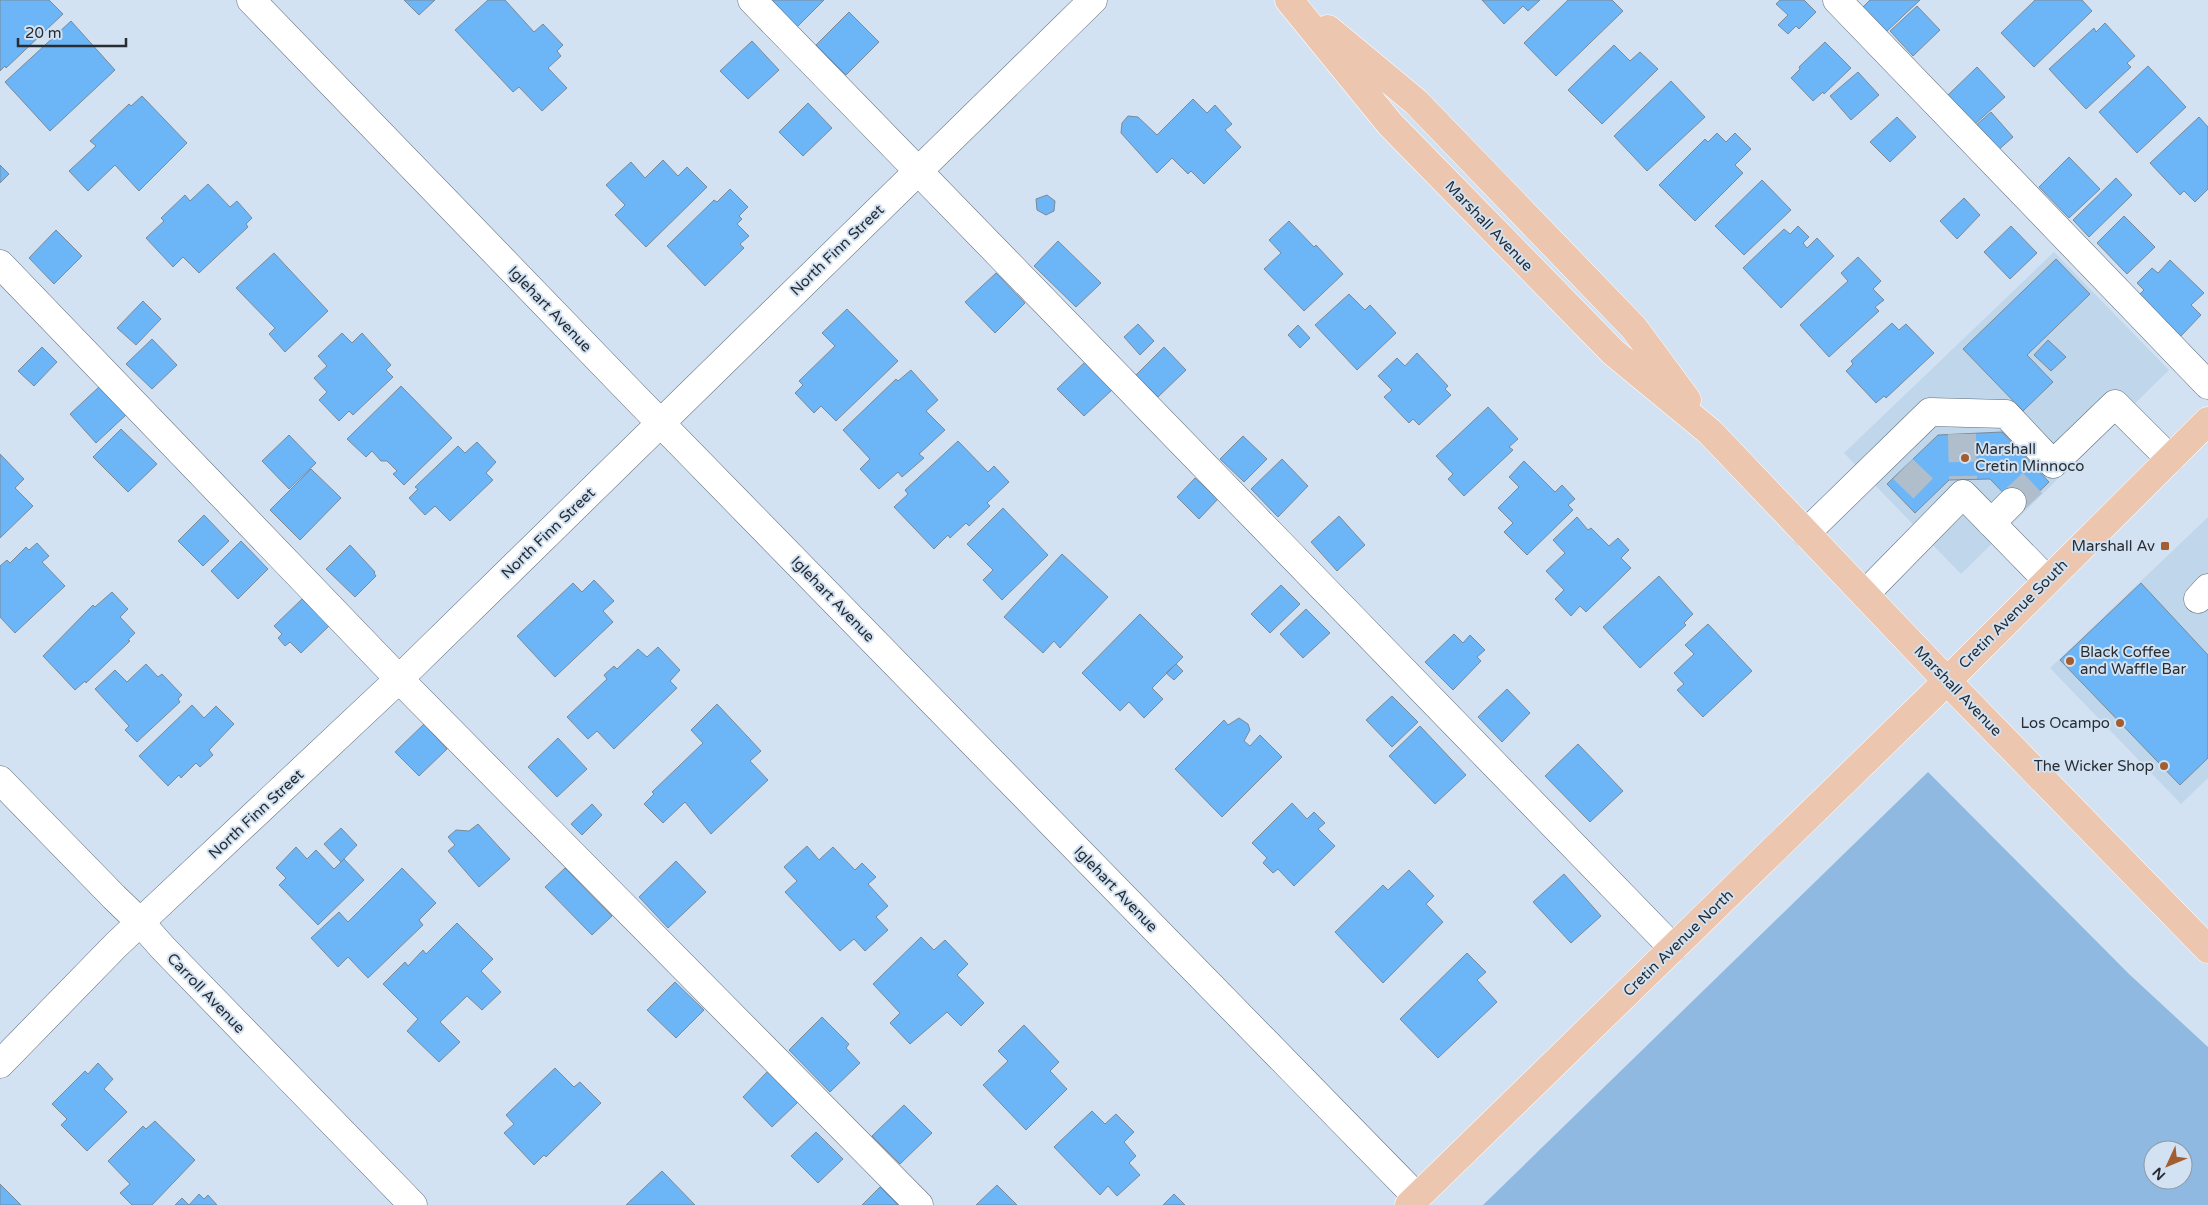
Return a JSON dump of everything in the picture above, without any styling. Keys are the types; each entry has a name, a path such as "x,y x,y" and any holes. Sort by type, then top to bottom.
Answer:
{"main road":[{"name":"Marshall Avenue","path":"1291,0 1404,138 1613,352 1710,432 1947,681 2208,949"},
{"name":"Cretin Avenue South","path":"1947,681 2170,459 2204,434"},
{"name":"Cretin Avenue North","path":"1413,1201 1947,681"}],"street":[{"name":"Iglehart Avenue","path":"251,0 1413,1201"},
{"path":"752,0 1673,948"},
{"name":"North Finn Street","path":"0,1064 140,922 399,679 1093,0"},
{"path":"1837,0 2208,384"},
{"path":"0,264 399,679 919,1205"},
{"path":"1806,533 1896,461 1930,412 1962,423 2006,414 2048,469 2115,404 2170,459"},
{"path":"1865,594 1951,496 1991,523 2047,580"},
{"path":"1991,523 2012,502"},
{"name":"Carroll Avenue","path":"0,780 414,1205"}],"shaded area":[{"path":"2054,252 2169,370 1961,574 1844,453"},
{"path":"2208,517 2208,778 2181,804 2050,668"},
{"path":"1928,772 2129,974 2208,1047 2208,1205 1483,1205"}],"building":[{"path":"0,0 49,0 63,14 6,68 5,66 0,71"},
{"path":"404,0 435,0 419,15"},
{"path":"488,0 505,0 534,32 543,24 563,45 557,51 561,56 548,68 567,88 542,111 519,87 513,92 455,30"},
{"path":"771,0 824,0 797,27"},
{"path":"1482,0 1540,0 1528,11 1523,6 1504,24"},
{"path":"1568,0 1612,0 1623,11 1556,76 1524,43"},
{"path":"1780,0 1804,0 1816,12 1799,29 1796,26 1788,34 1778,25 1788,15 1776,4"},
{"path":"1870,0 1920,0 1886,32 1863,7"},
{"path":"2035,0 2082,0 2092,11 2034,67 2001,33"},
{"path":"1917,6 1940,30 1913,56 1890,31"},
{"path":"849,12 879,42 846,75 816,45"},
{"path":"71,21 115,70 50,131 5,82"},
{"path":"2105,23 2135,56 2127,63 2131,67 2086,109 2049,69 2094,28 2096,32"},
{"path":"752,41 779,70 748,99 720,71"},
{"path":"1825,42 1851,68 1824,94 1823,92 1813,101 1791,78 1800,69 1799,67"},
{"path":"1614,45 1630,61 1640,52 1658,69 1602,124 1568,90"},
{"path":"2148,66 2186,107 2137,153 2099,112"},
{"path":"1977,67 2005,97 1974,125 1947,96"},
{"path":"1858,72 1879,95 1851,120 1830,96"},
{"path":"1671,81 1705,117 1647,171 1614,136"},
{"path":"142,96 187,143 139,191 115,165 88,191 69,171 96,146 90,141 129,104 131,106"},
{"path":"1193,99 1207,113 1215,105 1232,124 1225,130 1241,147 1204,184 1191,171 1188,174 1172,158 1157,173 1121,133 1122,123 1128,116 1138,117 1157,135"},
{"path":"808,103 832,128 803,156 779,132"},
{"path":"1991,112 2013,137 1996,152 1974,127"},
{"path":"1897,117 1916,137 1890,162 1870,142"},
{"path":"2199,117 2208,127 2208,189 2195,202 2184,191 2180,195 2150,163"},
{"path":"1717,133 1726,142 1735,133 1751,149 1735,165 1743,173 1695,221 1659,185 1705,139 1708,142"},
{"path":"2069,157 2100,189 2069,218 2039,187"},
{"path":"663,160 678,176 687,167 707,187 646,247 615,215 625,205 606,185 631,162 645,178"},
{"path":"0,165 9,174 0,183"},
{"path":"2116,178 2132,195 2089,237 2073,220"},
{"path":"1762,180 1791,210 1744,255 1715,226"},
{"path":"208,184 230,207 237,201 252,218 246,224 248,227 199,273 183,257 173,267 146,238 164,221 161,218 185,195 190,201"},
{"path":"730,189 748,207 739,216 742,219 737,224 749,236 740,244 744,248 705,286 667,246 714,200 717,202"},
{"path":"1047,195 1055,201 1054,211 1046,215 1037,210 1036,199"},
{"path":"1964,198 1980,215 1957,239 1940,221"},
{"path":"2124,216 2155,247 2127,274 2097,243"},
{"path":"1289,221 1314,247 1316,245 1343,274 1304,311 1264,269 1281,253 1269,240"},
{"path":"1798,226 1809,237 1803,243 1807,248 1817,238 1834,256 1781,308 1743,268 1784,229 1790,234"},
{"path":"2011,226 2037,253 2010,279 1984,252"},
{"path":"56,230 82,256 54,284 29,258"},
{"path":"1058,241 1101,283 1076,307 1034,266"},
{"path":"274,253 328,311 285,352 269,334 275,328 236,288"},
{"path":"1858,257 1881,281 1873,289 1884,300 1875,307 1879,311 1829,357 1800,325 1848,281 1841,273"},
{"path":"2056,259 2090,294 2027,355 2053,382 2023,411 1963,349"},
{"path":"2170,260 2204,293 2191,305 2201,315 2180,337 2138,296 2144,290 2137,283 2152,268 2158,273"},
{"path":"996,273 1025,303 995,333 965,302"},
{"path":"1349,294 1365,310 1370,305 1396,333 1357,370 1315,325"},
{"path":"143,301 161,319 136,345 117,328"},
{"path":"847,309 898,361 836,421 821,406 814,413 795,393 803,385 799,381 835,346 822,333"},
{"path":"1892,323 1899,330 1906,324 1934,353 1886,398 1884,396 1876,403 1846,371 1853,364 1851,361"},
{"path":"1138,324 1154,341 1140,355 1124,337"},
{"path":"1298,325 1310,338 1300,348 1288,335"},
{"path":"342,333 352,343 362,333 391,365 386,370 393,377 353,415 349,411 339,421 319,400 327,392 314,378 327,366 318,356"},
{"path":"152,339 177,365 152,389 126,364"},
{"path":"2048,340 2066,357 2051,371 2034,355"},
{"path":"42,347 57,362 34,386 18,371"},
{"path":"1164,347 1186,370 1158,397 1136,375"},
{"path":"1417,353 1448,386 1445,389 1451,395 1419,425 1413,419 1409,423 1384,397 1392,390 1378,376 1397,358 1405,366"},
{"path":"1085,362 1112,390 1084,416 1057,389"},
{"path":"911,370 938,400 926,411 945,430 919,454 924,458 902,477 898,472 879,489 860,469 870,459 843,430 896,379 898,381"},
{"path":"100,386 127,414 96,443 70,414"},
{"path":"401,386 452,438 404,485 393,474 397,471 387,461 381,461 372,451 366,457 347,439"},
{"path":"1488,407 1518,439 1509,447 1513,450 1464,496 1448,479 1453,474 1436,456"},
{"path":"121,429 157,464 128,492 93,457"},
{"path":"2002,432 2049,482 2020,510 1990,479 1949,480 1915,513 1887,484 1938,435"},
{"path":"289,435 316,463 289,489 262,461"},
{"path":"1243,436 1267,459 1244,482 1220,459"},
{"path":"958,441 988,472 994,466 1009,482 987,503 990,506 969,526 966,523 950,538 948,535 934,549 894,507 908,494 905,490"},
{"path":"477,442 496,462 486,473 493,480 450,521 435,506 425,515 409,498 418,489 415,487 458,446 465,453"},
{"path":"0,454 24,479 15,488 33,506 0,538"},
{"path":"1282,459 1308,486 1278,517 1251,489"},
{"path":"1524,461 1555,492 1562,485 1575,499 1568,505 1573,510 1527,555 1504,532 1513,523 1498,508 1519,487 1509,477"},
{"path":"311,469 341,498 300,540 270,510"},
{"path":"1195,478 1218,499 1199,519 1177,497"},
{"path":"1003,508 1048,555 1002,600 983,580 993,570 967,544"},
{"path":"204,515 229,541 203,566 178,541"},
{"path":"1339,516 1365,545 1337,571 1311,542"},
{"path":"1577,517 1588,530 1591,528 1609,546 1618,538 1629,550 1621,558 1631,568 1586,612 1580,606 1571,616 1555,599 1564,590 1546,571 1565,553 1553,540"},
{"path":"241,541 268,569 238,599 211,571"},
{"path":"37,543 49,556 42,562 65,586 15,633 0,617 0,566 7,560 10,563 26,547 29,550"},
{"path":"350,545 375,572 376,576 355,597 326,569"},
{"path":"1062,554 1108,597 1060,648 1054,641 1043,653 1004,617"},
{"path":"1659,576 1693,614 1684,623 1686,625 1640,668 1603,627"},
{"path":"594,580 614,601 603,611 613,622 555,677 517,636 573,583 582,592"},
{"path":"2141,583 2208,655 2208,758 2180,785 2060,660"},
{"path":"1281,585 1300,604 1270,633 1251,614"},
{"path":"112,592 128,609 120,617 135,633 128,640 130,641 86,683 85,681 75,690 43,656 93,605 95,607"},
{"path":"302,599 329,626 301,653 290,642 285,646 278,638 282,634 274,626"},
{"path":"1306,609 1330,633 1303,658 1280,634"},
{"path":"1140,614 1183,657 1152,688 1163,699 1144,718 1129,702 1120,711 1082,673"},
{"path":"1708,624 1752,671 1703,717 1677,690 1684,684 1674,673 1694,654 1685,645"},
{"path":"1454,634 1463,643 1470,635 1485,650 1477,657 1481,661 1453,690 1425,662"},
{"path":"658,647 680,670 670,681 677,688 614,749 597,731 588,739 567,717 607,679 604,675 614,666 617,669 638,649 647,657"},
{"path":"146,664 158,677 162,674 182,695 178,699 180,702 137,742 125,730 129,726 95,689 115,670 127,682"},
{"path":"1176,664 1183,671 1174,680 1166,673"},
{"path":"1507,689 1530,713 1502,742 1478,717"},
{"path":"1392,696 1418,722 1392,747 1366,720"},
{"path":"717,704 761,751 750,761 768,780 711,834 685,802 663,823 644,804 654,794 652,792 703,743 691,730"},
{"path":"192,705 204,718 216,706 234,724 209,750 213,755 200,767 196,763 181,778 179,775 168,786 139,756"},
{"path":"1239,718 1248,724 1250,730 1244,741 1250,746 1260,735 1282,757 1222,817 1175,769 1224,720 1228,725"},
{"path":"424,724 447,749 419,776 395,752"},
{"path":"1420,726 1466,775 1435,804 1389,756"},
{"path":"558,738 587,769 557,797 528,767"},
{"path":"1578,744 1623,791 1590,822 1545,776"},
{"path":"1292,803 1307,819 1314,812 1325,823 1318,829 1335,846 1294,886 1278,869 1273,873 1263,863 1267,858 1252,843"},
{"path":"592,804 602,815 582,835 571,824"},
{"path":"478,824 510,859 479,887 448,851 455,845 448,837 456,830 469,831"},
{"path":"341,828 357,845 341,862 324,844"},
{"path":"807,846 819,860 833,847 855,870 862,863 876,877 868,884 888,906 876,917 888,930 865,951 854,939 840,951 785,892 797,881 784,867"},
{"path":"296,847 307,859 316,850 334,869 344,859 364,880 318,925 279,885 286,878 276,868"},
{"path":"676,861 706,892 668,928 639,897"},
{"path":"402,868 436,903 419,920 423,925 368,978 348,957 338,967 311,938 339,912 348,922"},
{"path":"565,868 612,916 592,935 545,887"},
{"path":"1409,870 1434,896 1426,904 1443,922 1383,983 1335,932 1383,885 1388,890"},
{"path":"1564,874 1601,916 1571,943 1533,902"},
{"path":"457,923 493,959 481,971 501,992 482,1010 467,996 440,1022 460,1042 439,1062 407,1031 418,1019 383,984 405,962 408,966 423,950 426,954"},
{"path":"921,937 934,950 945,940 968,964 957,975 984,1003 961,1026 947,1012 910,1044 890,1023 900,1013 873,984"},
{"path":"1467,953 1486,972 1477,980 1497,1002 1438,1058 1400,1019"},
{"path":"675,982 704,1010 676,1038 647,1010"},
{"path":"822,1017 849,1044 846,1048 860,1063 830,1092 789,1050"},
{"path":"1024,1025 1059,1062 1050,1071 1067,1089 1026,1130 983,1085 1008,1061 998,1051"},
{"path":"98,1063 113,1079 104,1089 127,1112 87,1151 61,1125 67,1119 52,1104 85,1071 88,1074"},
{"path":"555,1068 574,1087 580,1082 601,1103 546,1157 544,1155 534,1165 504,1133 514,1124 506,1115"},
{"path":"768,1071 798,1102 772,1127 743,1097"},
{"path":"904,1105 932,1133 900,1164 872,1136"},
{"path":"1092,1111 1105,1124 1116,1114 1134,1132 1124,1142 1136,1156 1129,1163 1140,1175 1117,1196 1108,1186 1100,1195 1054,1147"},
{"path":"155,1121 195,1160 152,1205 132,1205 120,1193 130,1184 108,1161 143,1126 146,1129"},
{"path":"816,1132 843,1159 818,1183 791,1156"},
{"path":"662,1171 695,1205 626,1205"},
{"path":"0,1184 21,1205 0,1205"},
{"path":"997,1185 1017,1205 976,1205"},
{"path":"880,1187 898,1205 862,1205"},
{"path":"199,1194 204,1199 208,1195 217,1205 189,1205"},
{"path":"1174,1194 1185,1205 1163,1205"},
{"path":"182,1198 189,1205 175,1205"}],"tunnel":[{"path":"1962,434 1963,479"},
{"path":"1903,469 1932,497"},
{"path":"2012,502 2042,474"}],"place":[{"name":"Marshall Cretin Minnoco","path":"1965,458"},
{"name":"Marshall Av","path":"2165,546"},
{"name":"Black Coffee and Waffle Bar","path":"2070,661"},
{"name":"Los Ocampo","path":"2120,723"},
{"name":"The Wicker Shop","path":"2164,766"}]}
